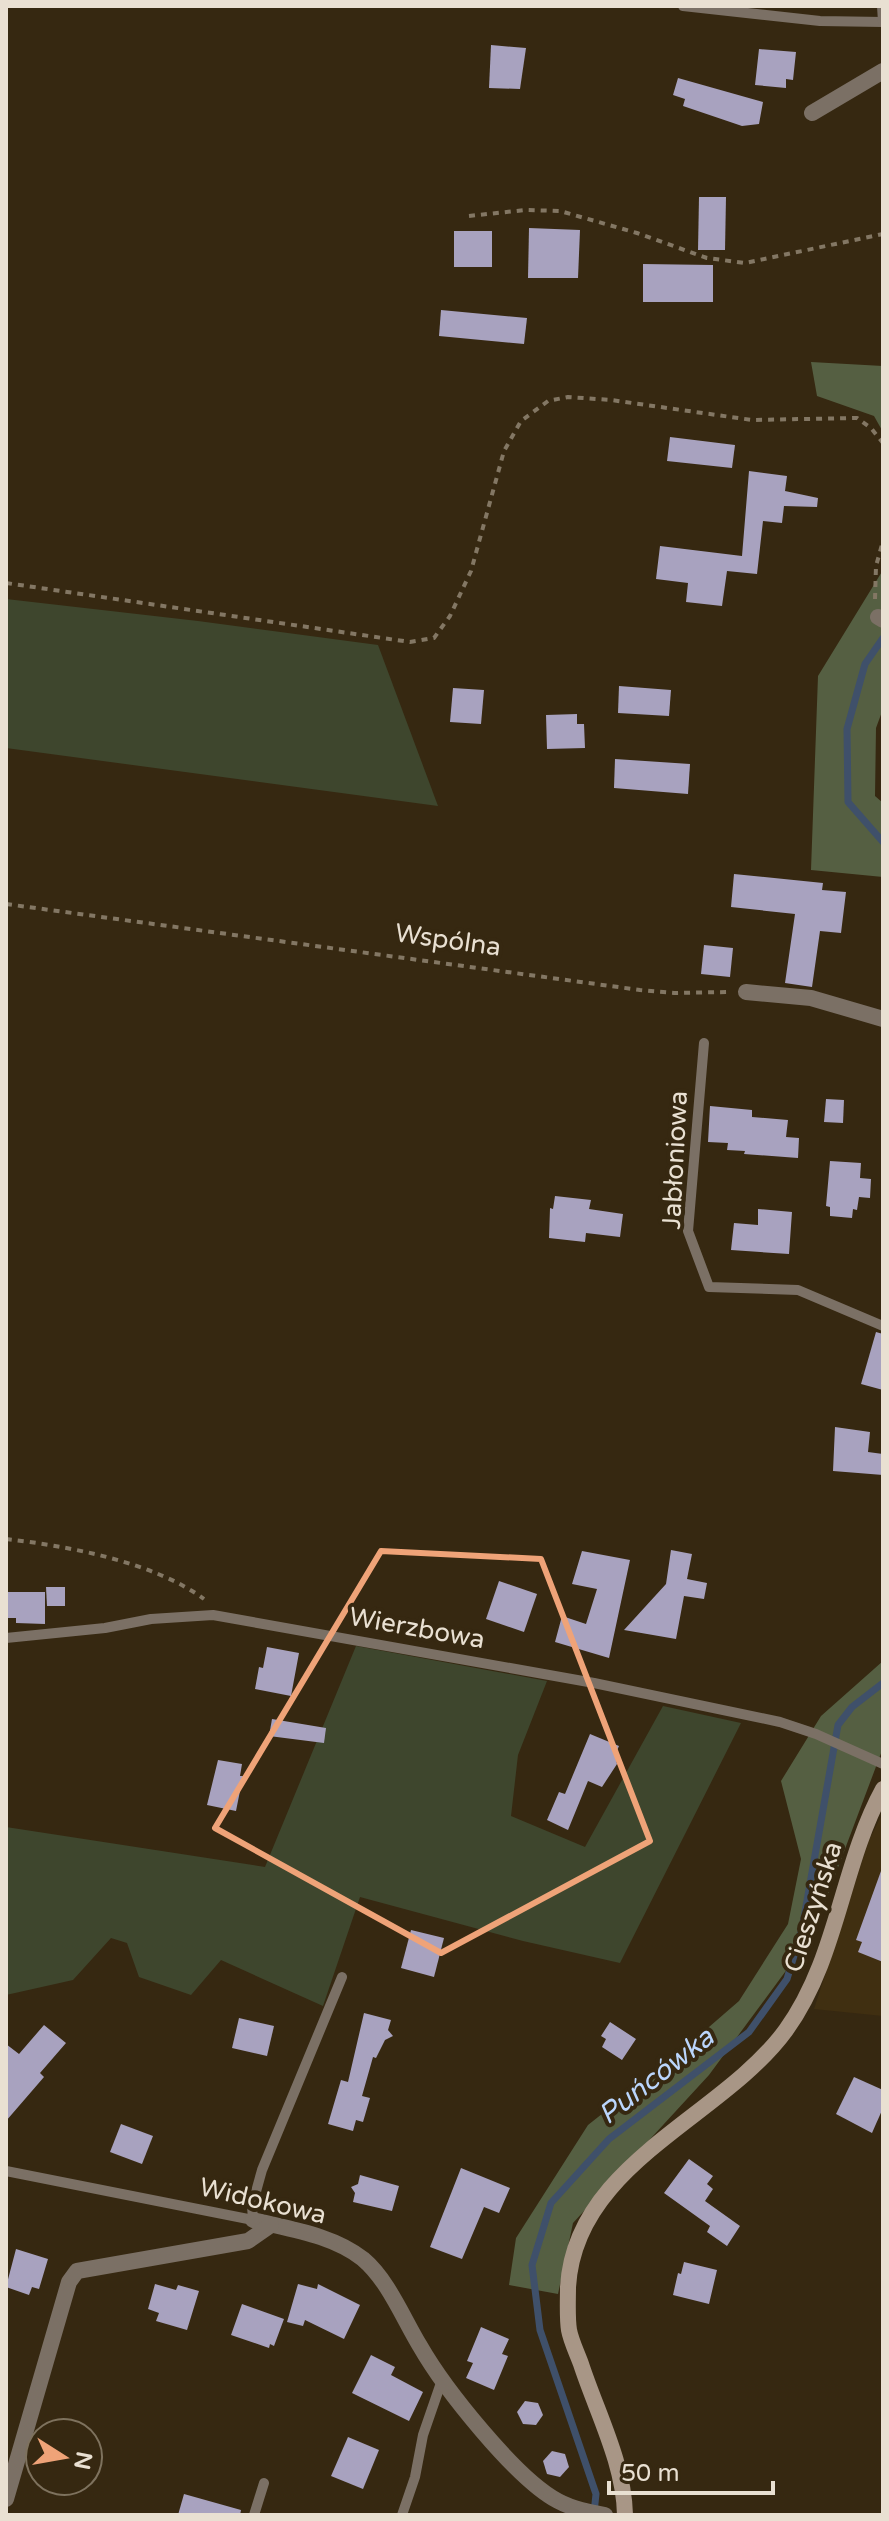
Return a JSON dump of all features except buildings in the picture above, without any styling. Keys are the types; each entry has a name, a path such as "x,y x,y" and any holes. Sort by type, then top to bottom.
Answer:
{"street":[{"path":"812,113 883,71"},
{"path":"746,992 811,998 883,1019"},
{"name":"Cieszyńska","path":"625,2515 622,2478 569,2330 568,2286 580,2234 606,2195 652,2147 757,2063 784,2033 817,1977 849,1871 883,1789"},
{"name":"Widokowa","path":"253,2220 335,2243 363,2259 379,2276 429,2362 499,2449 526,2477 556,2500 576,2509 605,2515"},
{"path":"6,2499 69,2282 77,2271 248,2241 271,2225"}],"lane":[{"path":"683,6 820,21 883,22 882,6"},
{"name":"Jabłoniowa","path":"704,1043 688,1231 709,1287 798,1290 883,1326"},
{"name":"Wierzbowa","path":"6,1638 105,1628 151,1619 213,1615 594,1683 780,1722 816,1734 883,1764"},
{"path":"253,2220 252,2206 262,2170 342,1977"},
{"name":"Widokowa","path":"6,2171 253,2220"},
{"path":"402,2515 415,2477 423,2435 442,2380"},
{"path":"254,2515 264,2483"}],"path":[{"path":"469,216 525,210 560,211 637,233 707,258 745,263 883,234"},
{"path":"6,583 410,642 434,638 450,616 471,571 504,451 521,421 548,401 568,397 611,400 752,420 857,418 871,428 883,443"},
{"path":"880,619 875,597 876,566 883,541"},
{"name":"Wspólna","path":"6,904 640,990 746,992"},
{"path":"6,1539 66,1547 121,1562 187,1586 229,1618"}],"highlighted area":[{"path":"381,1551 541,1559 650,1841 441,1953 215,1828"}],"shaded area":[{"path":"883,1813 883,2016 814,2009 869,1840"}],"green space":[{"path":"811,362 883,366 883,432 874,416 817,396"},
{"path":"883,570 883,709 876,728 875,796 883,803 883,877 811,870 818,676"},
{"path":"6,599 378,645 438,806 6,748"},
{"path":"356,1646 547,1681 518,1755 511,1816 585,1847 663,1706 741,1723 620,1963 523,1941 360,1897 323,2006 221,1960 191,1995 139,1977 127,1943 111,1938 73,1980 6,1995 6,1827 265,1867"},
{"path":"883,1661 883,1748 813,1934 709,2075 573,2223 558,2294 509,2285 516,2238 588,2125 739,2001 788,1924 801,1859 781,1781 821,1716"}],"waterway":[{"name":"Puńcówka","path":"883,638 865,664 847,729 848,802 883,842"},
{"name":"Puńcówka","path":"594,2513 596,2494 540,2330 532,2265 551,2203 609,2139 749,2032 787,1979 802,1929 838,1725 852,1707 883,1683"}]}
